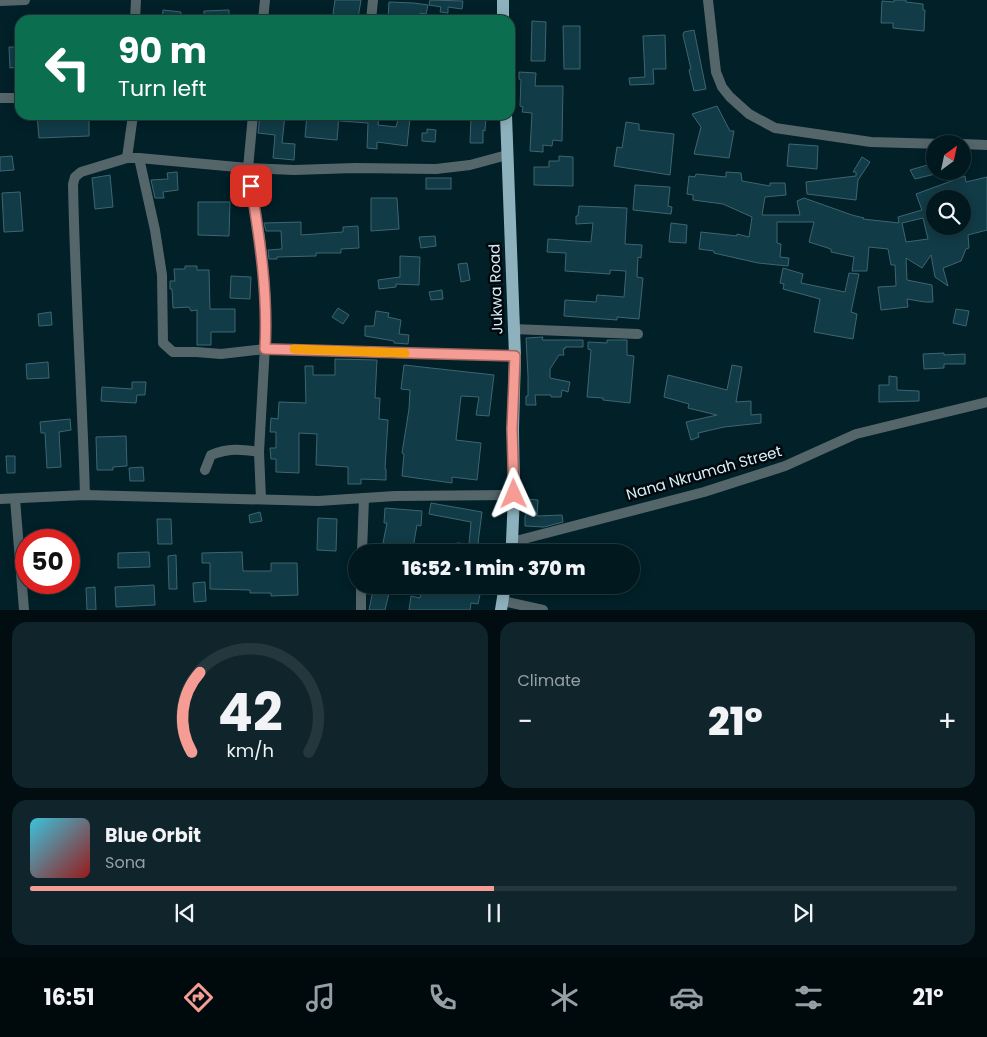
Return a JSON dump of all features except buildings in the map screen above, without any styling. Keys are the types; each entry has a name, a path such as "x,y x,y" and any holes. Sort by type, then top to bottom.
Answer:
{"main road":[{"path":"502,0 503,15"},
{"name":"Jukwa Road","path":"506,120 515,356 512,429 514,494 512,544"}],"street":[{"path":"0,1 25,0"},
{"path":"136,0 136,15"},
{"path":"264,15 265,0"},
{"path":"372,15 373,0"},
{"path":"708,0 716,72 722,87 749,114 775,128 870,142 926,144"},
{"path":"0,98 15,98"},
{"path":"127,158 132,120"},
{"path":"253,120 248,168 266,286 265,349 259,452 261,499"},
{"path":"971,144 987,145"},
{"path":"85,495 81,379 74,266 73,184 75,177 81,172 127,158 294,170 436,169 470,165 507,155"},
{"path":"139,158 156,230 162,275 163,343 173,352 221,354 265,349 515,356"},
{"path":"513,329 638,334"},
{"name":"Nana Nkrumah Street","path":"522,544 704,492 785,466 856,434 987,402"},
{"path":"205,470 211,455 224,450 241,449 259,452"},
{"path":"0,498 15,499 85,495 318,501 514,494"},
{"path":"362,544 364,498"},
{"path":"15,499 24,610"},
{"path":"361,594 361,610"},
{"path":"502,605 543,610"}],"slow traffic":[{"path":"294,349 405,353"}],"route":[{"path":"251,186 266,286 265,349 515,356 512,429 514,494"}]}
